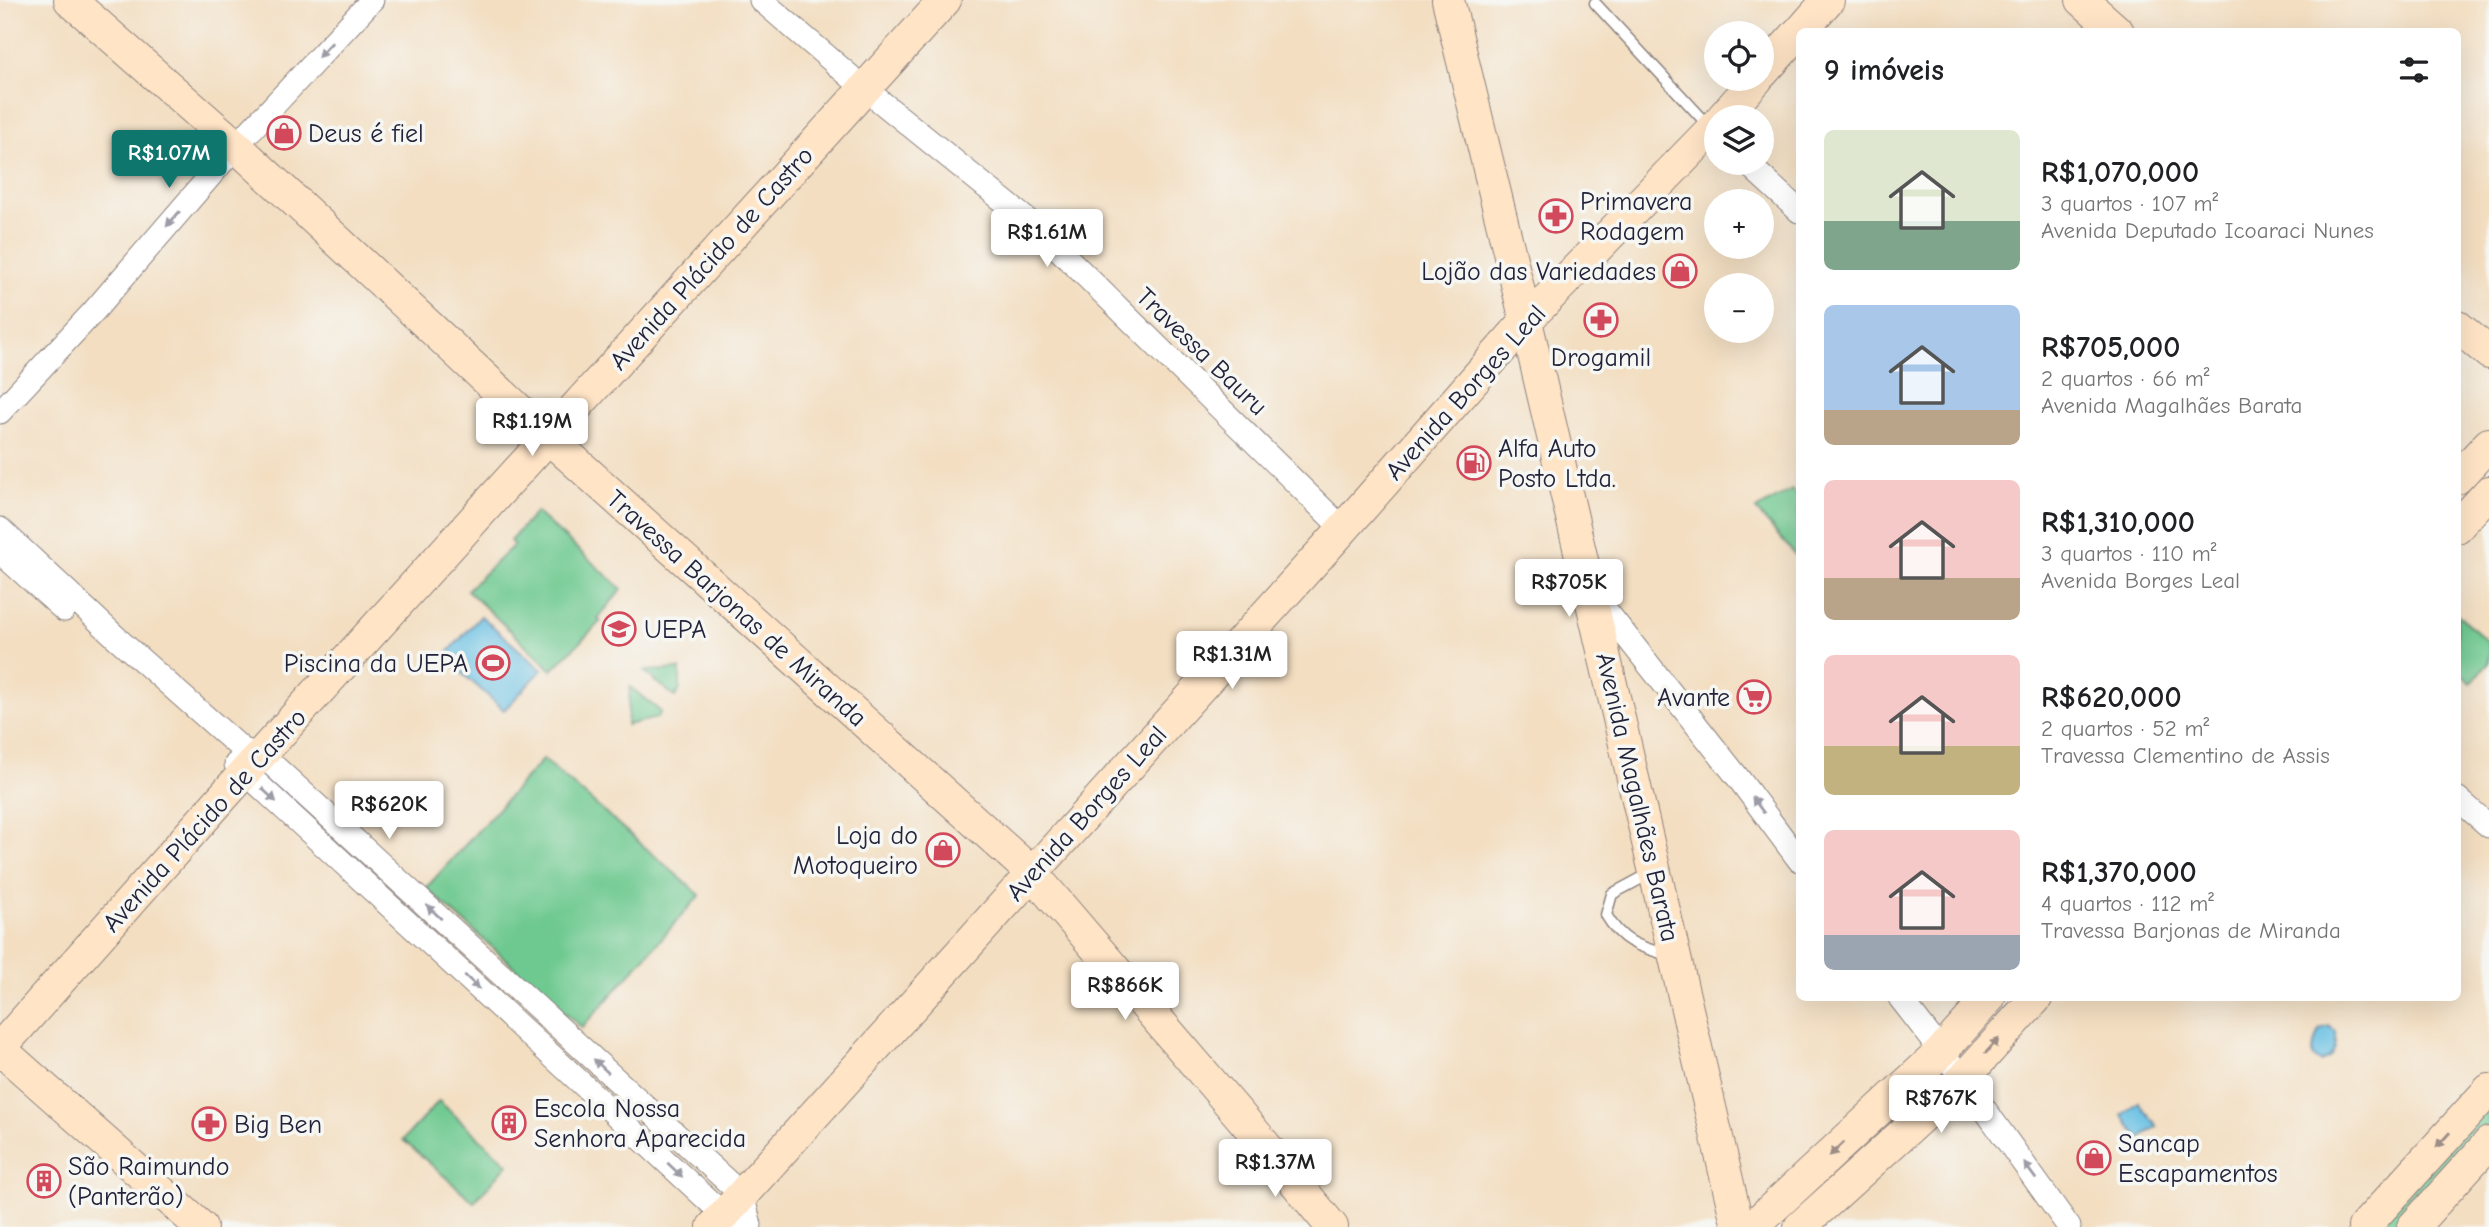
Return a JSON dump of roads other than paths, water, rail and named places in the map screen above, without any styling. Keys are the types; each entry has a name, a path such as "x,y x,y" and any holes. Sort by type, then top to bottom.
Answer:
{"main road":[{"name":"Travessa Barjonas de Miranda","path":"70,0 236,146 548,437 1032,873 1332,1227"},
{"name":"Avenida Plácido de Castro","path":"0,1049 253,764 945,0"},
{"name":"Avenida Magalhães Barata","path":"1448,0 1738,1227"},
{"path":"1803,28 1828,0"},
{"path":"2082,0 2114,28"},
{"path":"1774,60 1796,35"},
{"name":"Avenida Borges Leal","path":"1735,105 1747,91"},
{"name":"Avenida Borges Leal","path":"736,1218 1032,873 1526,321 1704,139"},
{"path":"2461,329 2489,353"},
{"path":"2461,474 2489,444"},
{"path":"2461,523 2489,492"},
{"path":"1752,1227 1941,1052 1987,1001"},
{"path":"1800,1227 1963,1079 2033,1001"},
{"path":"0,1049 201,1227"},
{"path":"2364,1227 2489,1090"},
{"path":"2413,1227 2489,1143"}],"street":[{"path":"0,412 94,312 236,146 372,0"},
{"name":"Travessa Bauru","path":"761,0 865,89 1037,228 1343,528"},
{"path":"1761,175 1796,208"},
{"path":"0,529 120,641 243,750 253,764"},
{"path":"0,552 253,764 736,1218"},
{"path":"1589,589 1739,779 1796,856"},
{"path":"2461,802 2489,826"},
{"path":"1902,1001 1963,1079 2069,1227"}],"lane":[{"path":"1595,3 1704,113"},
{"path":"1655,870 1612,894 1606,915 1616,932 1639,946 1675,957"}],"water":[{"name":"Piscina da UEPA","path":"481,616 542,670 504,710 444,657"},
{"path":"2329,1026 2336,1031 2335,1046 2332,1054 2320,1062 2313,1057 2313,1050 2320,1029"},
{"path":"2139,1102 2157,1126 2140,1139 2122,1115"}],"place":[{"name":"Deus é fiel","path":"284,133"},
{"name":"Primavera Rodagem","path":"1556,216"},
{"name":"Lojão das Variedades","path":"1680,271"},
{"name":"Drogamil","path":"1601,320"},
{"name":"Alfa Auto Posto Ltda.","path":"1474,463"},
{"name":"UEPA","path":"619,629"},
{"name":"Piscina da UEPA","path":"493,663"},
{"name":"Avante","path":"1754,697"},
{"name":"Loja do Motoqueiro","path":"943,850"},
{"name":"Escola Nossa Senhora Aparecida","path":"509,1123"},
{"name":"Big Ben","path":"209,1124"},
{"name":"Sancap Escapamentos","path":"2094,1158"},
{"name":"São Raimundo (Panterão)","path":"44,1181"}]}
